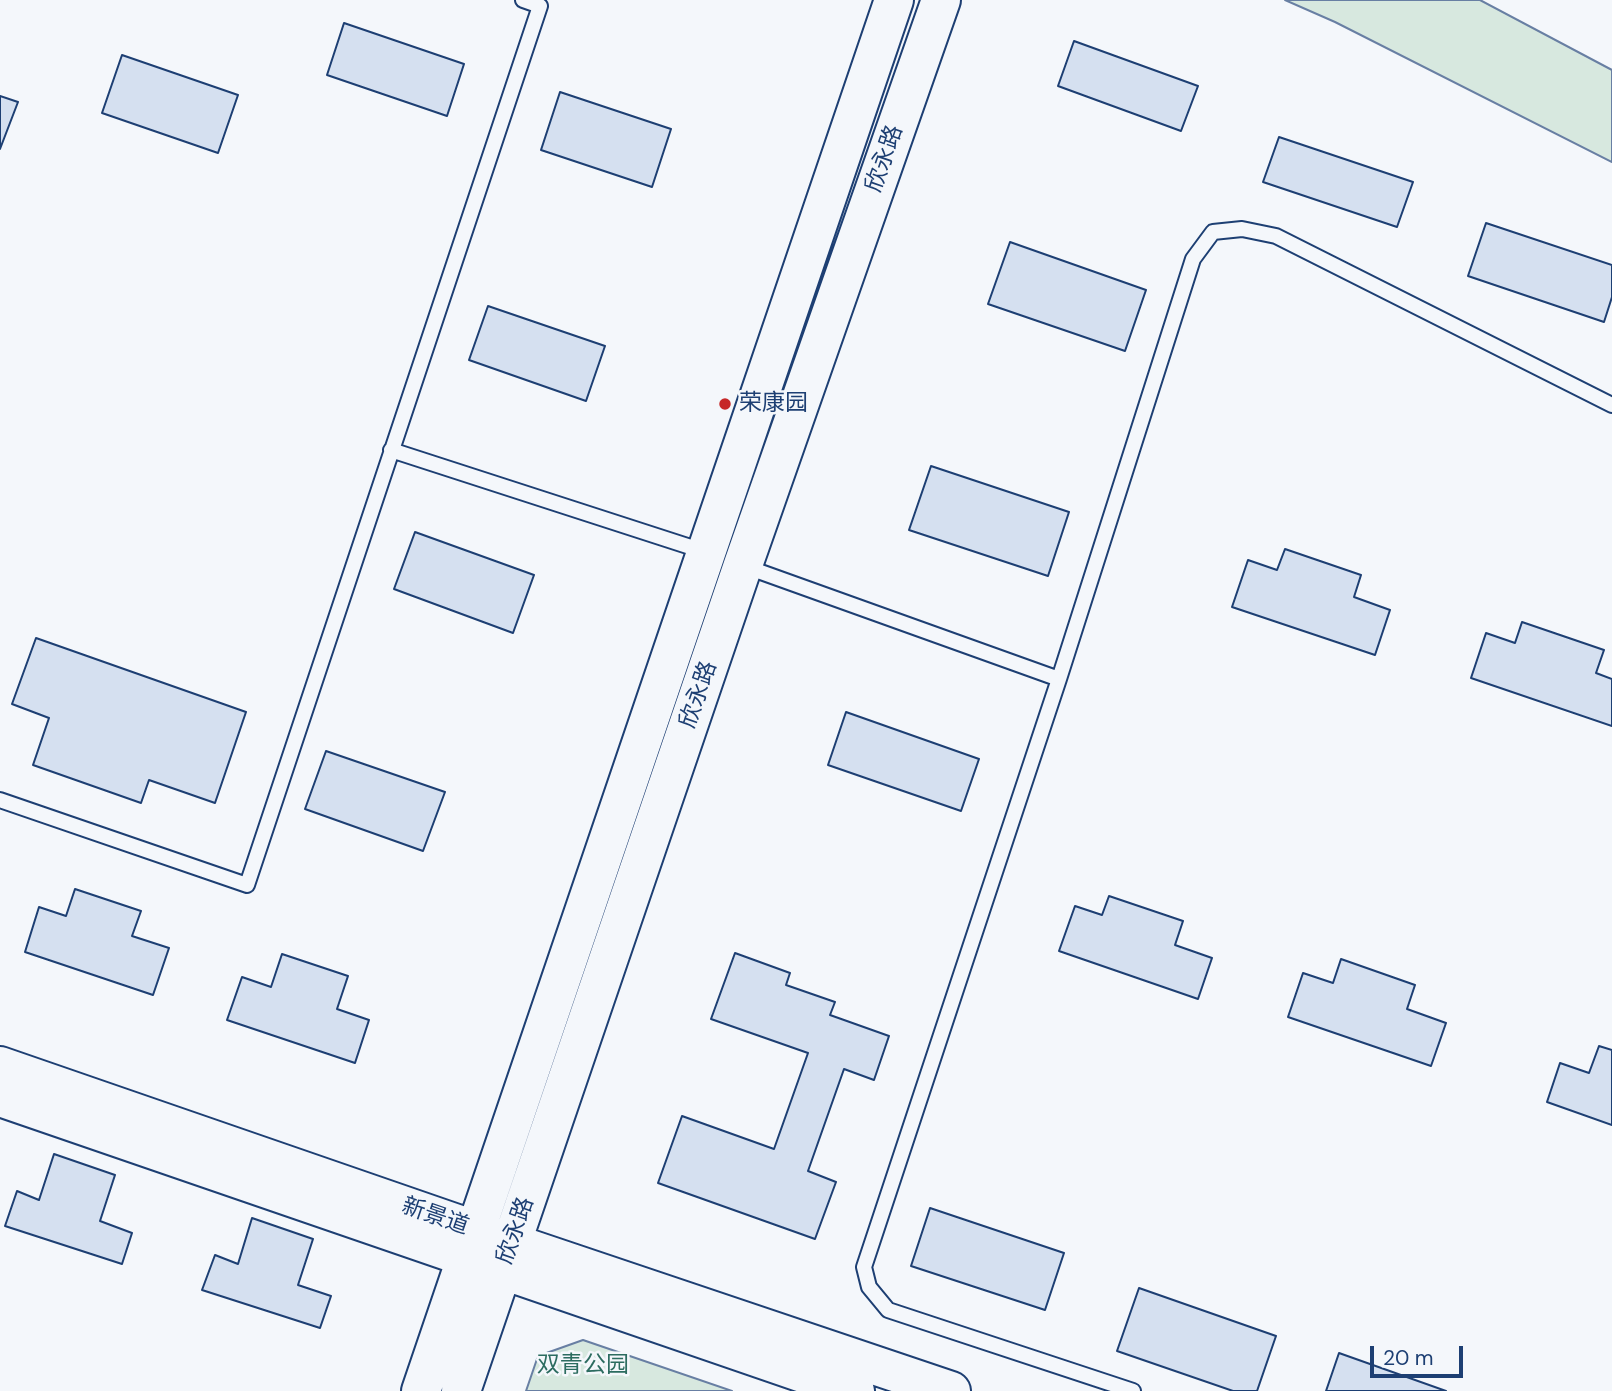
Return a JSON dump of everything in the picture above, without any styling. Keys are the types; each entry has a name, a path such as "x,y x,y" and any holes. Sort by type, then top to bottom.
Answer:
{"street":[{"name":"欣永路","path":"461,1391 490,1250 725,559 894,0"},
{"name":"欣永路","path":"725,559 941,0"},
{"name":"新景道","path":"0,1066 490,1250 855,1391"},
{"name":"新景道","path":"0,1097 951,1391"},
{"name":"欣永路","path":"421,1391 490,1250"}],"lane":[{"path":"0,800 247,885 540,6 523,0"},
{"path":"1133,1391 888,1310 869,1287 864,1267 1059,680 1194,259 1213,232 1242,229 1276,236 1612,405"},
{"path":"391,450 725,559 1059,680"}],"green space":[{"path":"1285,0 1480,0 1612,70 1612,162 1335,22"},
{"name":"双青公园","path":"583,1340 732,1391 526,1391 538,1356"}],"building":[{"path":"344,23 464,64 447,116 327,75"},
{"path":"1074,41 1198,86 1181,131 1058,86"},
{"path":"122,55 238,95 218,153 102,113"},
{"path":"560,92 671,129 652,187 541,150"},
{"path":"0,96 18,102 0,149"},
{"path":"1279,137 1413,182 1397,227 1263,182"},
{"path":"1486,223 1612,265 1612,297 1604,322 1468,276"},
{"path":"1010,242 1146,290 1125,351 988,304"},
{"path":"488,306 605,346 586,401 469,360"},
{"path":"931,466 1069,512 1048,576 909,530"},
{"path":"415,532 534,575 513,633 394,589"},
{"path":"1285,549 1361,575 1354,597 1390,610 1375,655 1232,607 1248,560 1277,570"},
{"path":"1522,622 1604,650 1596,673 1612,679 1612,726 1471,678 1486,633 1515,643"},
{"path":"36,638 246,712 215,803 149,780 141,803 33,765 49,718 12,704"},
{"path":"846,712 979,759 961,811 828,765"},
{"path":"326,751 445,792 423,851 305,809"},
{"path":"75,889 141,911 132,936 169,948 153,995 25,952 39,907 66,916"},
{"path":"1109,896 1183,921 1175,945 1212,958 1198,999 1059,951 1075,906 1102,915"},
{"path":"735,953 790,973 786,985 835,1002 830,1015 889,1036 874,1080 844,1069 808,1171 836,1182 815,1239 658,1183 682,1116 774,1149 808,1053 711,1019"},
{"path":"282,954 348,976 337,1009 369,1020 355,1063 227,1020 242,977 271,987"},
{"path":"1341,959 1415,985 1407,1009 1446,1023 1431,1066 1288,1017 1303,973 1333,983"},
{"path":"1599,1046 1612,1050 1612,1125 1547,1102 1560,1063 1589,1073"},
{"path":"54,1154 115,1175 100,1221 132,1233 122,1264 5,1226 17,1191 39,1200"},
{"path":"930,1208 1064,1253 1045,1310 911,1266"},
{"path":"252,1218 313,1239 298,1285 331,1296 320,1328 202,1290 215,1255 238,1264"},
{"path":"1139,1288 1276,1336 1257,1391 1233,1391 1117,1351"},
{"path":"1339,1353 1446,1391 1326,1391"}],"place":[{"name":"荣康园","path":"725,404"}]}
